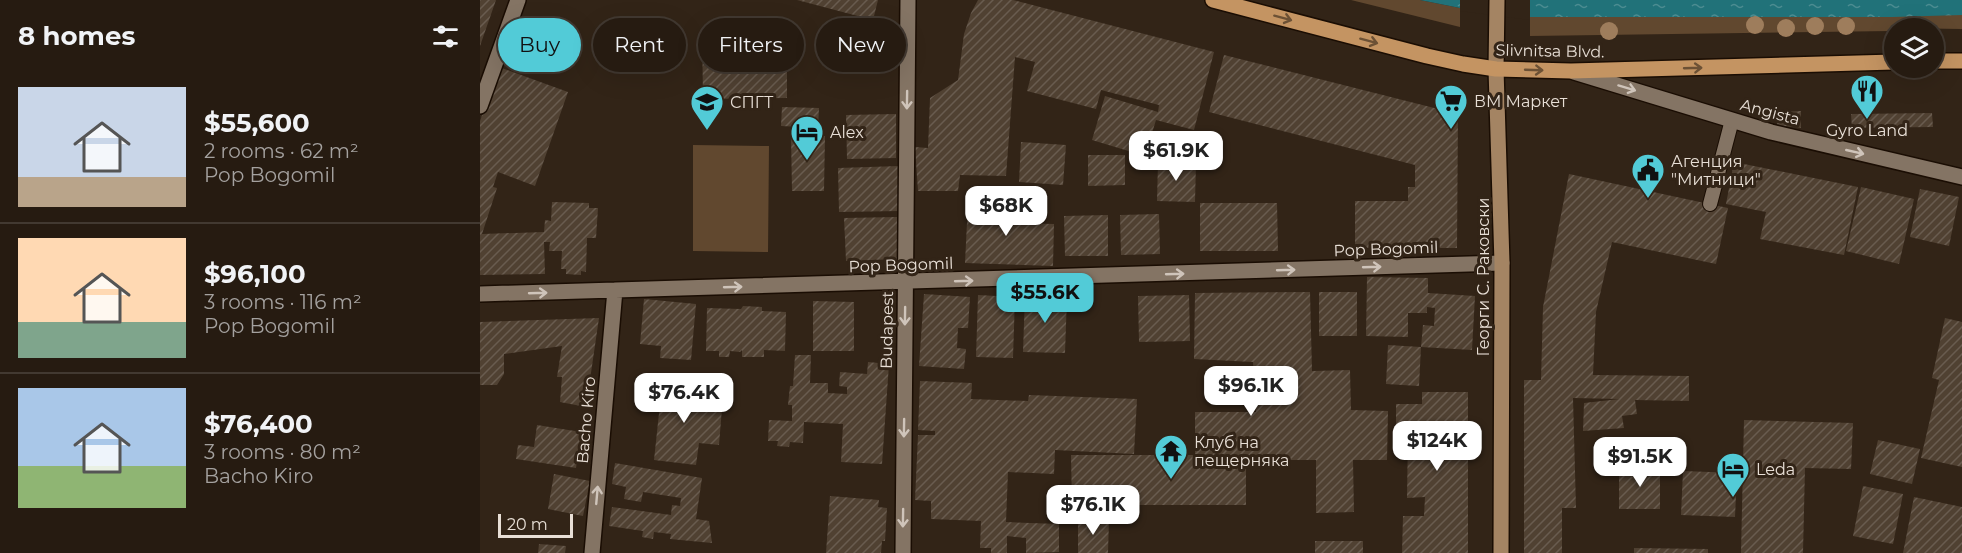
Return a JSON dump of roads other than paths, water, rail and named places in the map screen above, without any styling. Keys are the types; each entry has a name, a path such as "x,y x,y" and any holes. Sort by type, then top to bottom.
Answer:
{"main road":[{"name":"Slivnitsa Blvd.","path":"1213,0 1427,56 1496,69 1571,71 1884,62"},
{"path":"1944,61 1962,61"}],"street":[{"path":"480,106 519,0"},
{"name":"Budapest","path":"903,553 908,0"},
{"name":"Георги С. Раковски","path":"1497,0 1496,69 1502,263 1501,553"},
{"name":"Angista","path":"1571,71 1771,132 1962,177"},
{"name":"Pop Bogomil","path":"480,294 905,283 1502,263"},
{"name":"Bacho Kiro","path":"592,553 615,290"}],"lane":[{"path":"1710,204 1732,120"}],"water":[{"path":"1420,0 1962,0 1962,15 1530,17"}],"place":[{"name":"Gyro Land","path":"1867,120"},
{"name":"ВМ Маркет","path":"1451,130"},
{"name":"СПГТ","path":"707,131"},
{"name":"Alex","path":"807,161"},
{"name":"Агенция \"Митници\"","path":"1648,199"},
{"name":"Клуб на пещерняка","path":"1171,480"},
{"name":"Leda","path":"1733,498"}]}
